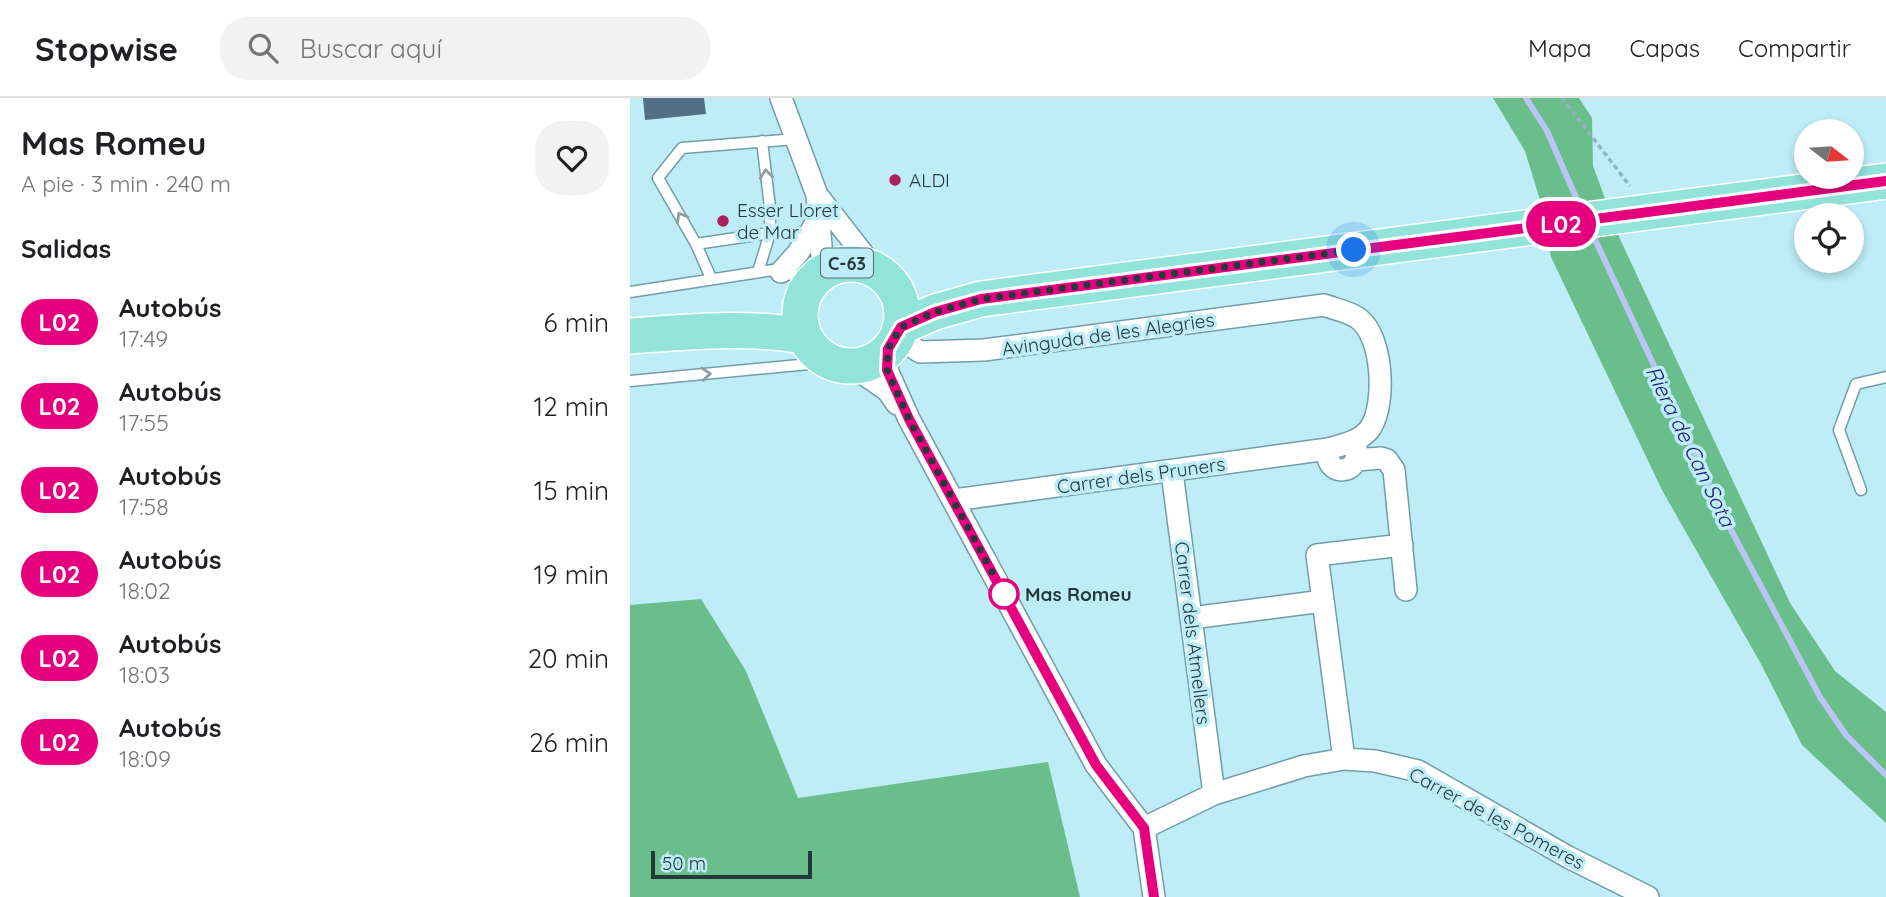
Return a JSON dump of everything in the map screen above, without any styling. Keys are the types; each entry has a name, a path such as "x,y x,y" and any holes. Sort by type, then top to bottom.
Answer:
{"main road":[{"name":"C-63","path":"841,364 875,359 895,338 935,312 981,299 1886,181"},
{"name":"C-63","path":"720,330 806,279 846,263 929,297 981,299"},
{"name":"C-63","path":"884,277 902,308 895,338"},
{"name":"C-63","path":"630,336 720,330 770,330 804,336 799,320 806,279"},
{"path":"804,336 811,348 841,364"}],"street":[{"path":"781,98 817,195 819,218 806,279"},
{"path":"817,195 884,277"},
{"path":"806,279 798,253 819,218"},
{"name":"Avinguda de les Alegries","path":"895,338 920,352 984,351 1324,305 1360,319 1374,339 1381,373 1372,426 1361,437 1353,452"},
{"path":"895,338 887,370 909,419 1096,765 1144,828 1154,897"},
{"path":"841,364 887,390 909,419"},
{"name":"Carrer dels Pruners","path":"954,500 1328,449 1327,457 1331,465 1339,470 1348,469 1353,452"},
{"path":"1353,452 1381,458 1392,465 1406,590"},
{"name":"Carrer dels Atmellers","path":"1172,472 1214,794"},
{"path":"1344,759 1317,555 1402,545"},
{"path":"1191,618 1323,601"},
{"name":"Carrer de les Pomeres","path":"1144,828 1214,794 1304,766 1344,759 1375,761 1418,771 1568,857 1648,897"}],"lane":[{"path":"711,278 696,244 658,178 682,148 796,139"},
{"path":"758,272 770,233 770,206 762,141"},
{"path":"696,244 770,233"},
{"path":"630,292 773,270 806,279"},
{"path":"630,380 841,364"},
{"path":"1861,490 1839,429 1856,384 1886,377"}],"path":[{"path":"1562,98 1648,212"}],"green space":[{"path":"1493,98 1579,98 1592,118 1593,166 1620,239 1790,603 1835,671 1886,712 1886,823 1802,745 1761,664 1662,490 1551,257 1540,200 1525,151"},
{"path":"701,599 746,671 798,798 1048,762 1080,897 630,897 630,605"}],"building":[{"path":"643,98 704,98 706,114 645,120"}],"waterway":[{"name":"Riera de Can Sota","path":"1526,98 1547,131 1581,209"},
{"name":"Riera de Can Sota","path":"1591,231 1730,528 1820,697 1846,735 1886,775"}],"bus line":[{"name":"L02","path":"1154,897 1144,828 1096,765 909,419 887,370 888,349 901,327 935,312 981,299 1886,181"}],"place":[{"name":"ALDI","path":"895,180"},
{"name":"Esser Lloret de Mar","path":"723,221"},
{"name":"Mas Romeu","path":"1004,594"}],"route":[{"path":"1004,594 909,419 887,370 888,349 901,327 935,312 981,299 1354,250"}]}
